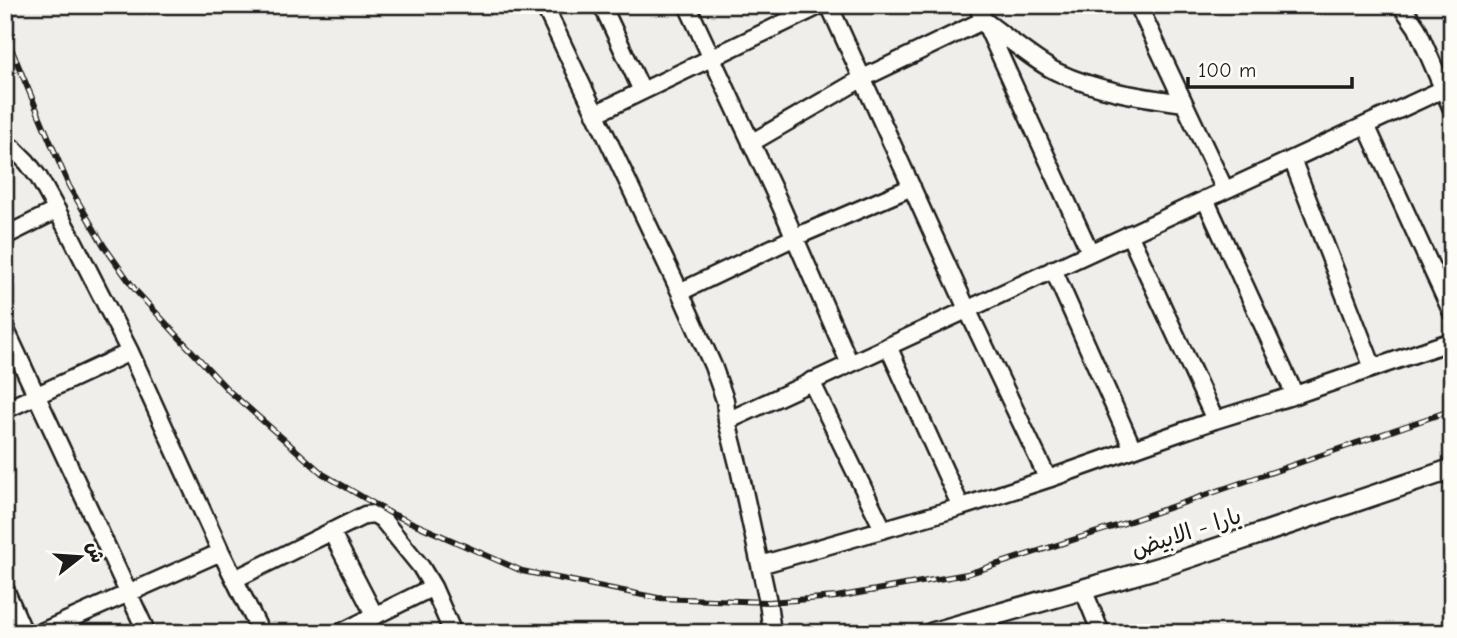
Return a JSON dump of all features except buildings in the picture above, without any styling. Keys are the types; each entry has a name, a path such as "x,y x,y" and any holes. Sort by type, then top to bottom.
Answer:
{"main road":[{"name":"بارا - الابيض","path":"932,633 1164,566 1452,469"}],"street":[{"path":"544,5 713,366 725,400 727,421 768,602 772,633"},
{"path":"602,5 642,91"},
{"path":"687,5 795,237 850,364"},
{"path":"595,114 821,5"},
{"path":"829,5 1048,480"},
{"path":"1138,5 1225,190"},
{"path":"1401,5 1417,28 1447,87 1452,109"},
{"path":"751,143 981,13"},
{"path":"981,13 1047,66 1066,76 1117,92 1184,103"},
{"path":"981,13 1090,252"},
{"path":"727,421 1447,87"},
{"path":"1366,125 1452,313"},
{"path":"5,144 14,149 39,178 72,238 130,352 220,552 261,633"},
{"path":"1292,159 1373,368"},
{"path":"680,292 795,237 912,187"},
{"path":"1205,199 1295,395"},
{"path":"5,236 57,210"},
{"path":"1129,234 1215,420"},
{"path":"1053,269 1133,449"},
{"path":"5,328 147,633"},
{"path":"760,565 1048,480 1215,420 1452,341"},
{"path":"888,346 961,507"},
{"path":"5,410 130,352"},
{"path":"811,381 883,529"},
{"path":"234,579 365,515 374,514 382,519 421,567 453,633"},
{"path":"331,531 375,616"},
{"path":"39,633 220,552"},
{"path":"340,633 433,587"},
{"path":"5,589 24,633"},
{"path":"1083,589 1101,633"}],"railway":[{"path":"5,34 69,186 104,246 136,291 228,390 323,474 390,513 522,571 658,598 768,602 836,597 967,574 1116,526 1452,410"}]}
